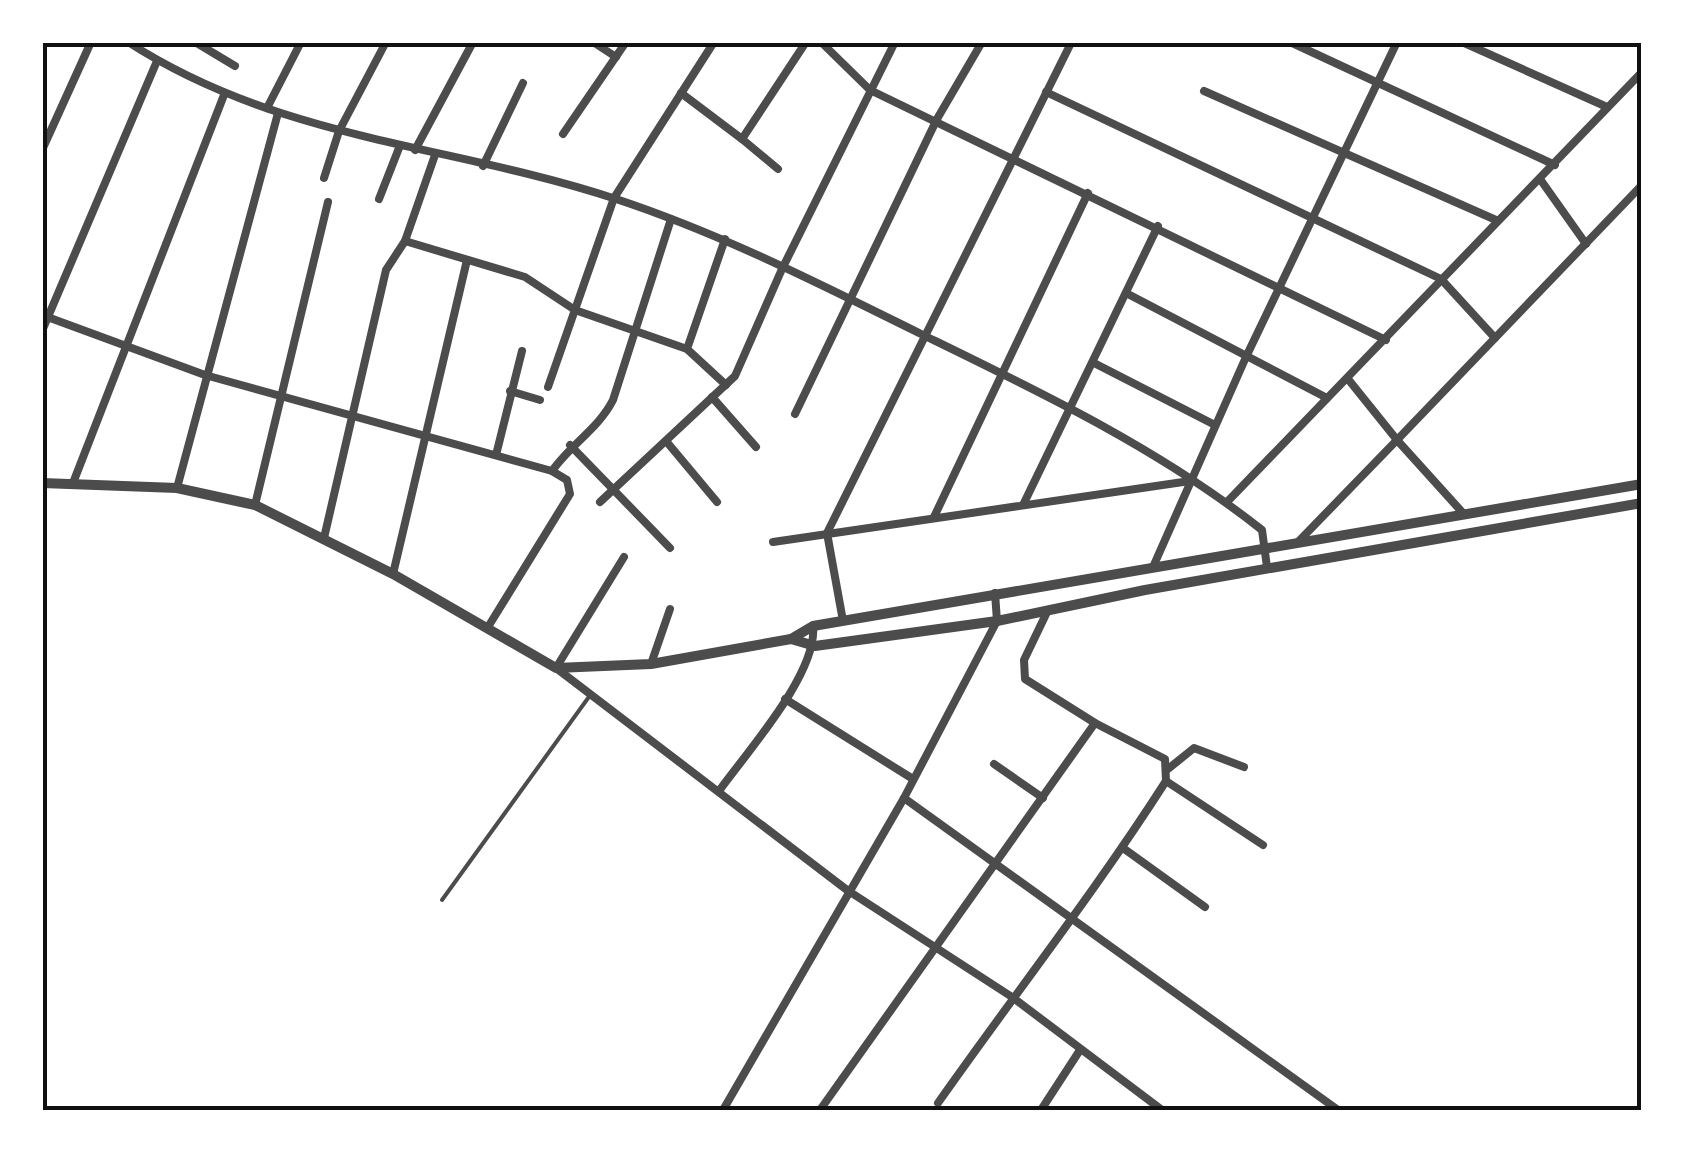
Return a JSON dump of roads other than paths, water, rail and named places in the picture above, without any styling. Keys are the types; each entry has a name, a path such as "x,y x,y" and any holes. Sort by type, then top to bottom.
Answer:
{"street":[{"path":"42,150 90,42"},
{"path":"128,42 224,95 278,113 399,148 614,198 725,239 1072,409 1227,502 1262,530 1267,568"},
{"path":"194,42 235,66"},
{"path":"268,108 300,42"},
{"path":"324,178 339,131 386,42"},
{"path":"415,150 473,42"},
{"path":"593,42 616,57"},
{"path":"563,134 626,42"},
{"path":"548,387 614,198 714,42"},
{"path":"742,139 806,42"},
{"path":"821,42 870,90 938,119 1386,340"},
{"path":"833,52 842,42"},
{"path":"600,502 735,376 782,269 896,42"},
{"path":"795,414 938,119 982,42"},
{"path":"1290,42 1554,165"},
{"path":"1153,566 1246,358 1397,42"},
{"path":"1462,42 1607,107"},
{"path":"842,621 826,533 1071,43"},
{"path":"42,331 45,316 157,61"},
{"path":"1227,502 1642,72"},
{"path":"483,166 523,82"},
{"path":"1204,91 1496,220"},
{"path":"1046,92 1441,279 1495,338"},
{"path":"681,93 778,169"},
{"path":"73,484 224,95"},
{"path":"177,488 278,113"},
{"path":"379,199 399,148"},
{"path":"324,538 386,270 405,241 435,155"},
{"path":"1540,179 1586,244"},
{"path":"1295,545 1642,185"},
{"path":"934,517 1088,193"},
{"path":"255,504 328,202"},
{"path":"552,471 570,445 608,412 671,218"},
{"path":"1024,503 1158,226"},
{"path":"688,348 725,239"},
{"path":"405,241 525,277 574,310 688,348 726,385"},
{"path":"393,574 467,260"},
{"path":"1126,293 1328,398"},
{"path":"45,316 126,349 206,375 552,471 568,480 570,494 488,628"},
{"path":"496,456 522,351"},
{"path":"1094,363 1215,426"},
{"path":"1348,380 1462,512"},
{"path":"510,391 540,400"},
{"path":"712,397 756,447"},
{"path":"666,441 717,502"},
{"path":"570,445 670,548"},
{"path":"773,542 1190,481"},
{"path":"42,483 177,488 255,504 393,574 556,668 847,890 1012,997 1162,1110"},
{"path":"556,668 651,664 792,638 812,626 1642,484"},
{"path":"792,638 815,646 997,621 1267,568 1642,503"},
{"path":"556,668 624,556"},
{"path":"722,1110 904,798 997,621 995,593"},
{"path":"651,664 670,609"},
{"path":"938,1103 1012,997 1076,918 1166,781 1165,759 1095,723 1025,678 1024,660 1048,610"},
{"path":"720,791 785,699 815,646 812,626"},
{"path":"785,699 913,779"},
{"path":"820,1110 1095,723"},
{"path":"1168,769 1194,748 1244,767"},
{"path":"994,764 1043,798"},
{"path":"1166,781 1263,845"},
{"path":"904,798 1338,1110"},
{"path":"1123,848 1205,907"},
{"path":"1042,1110 1080,1050"}],"lane":[{"path":"442,900 591,694"}]}
